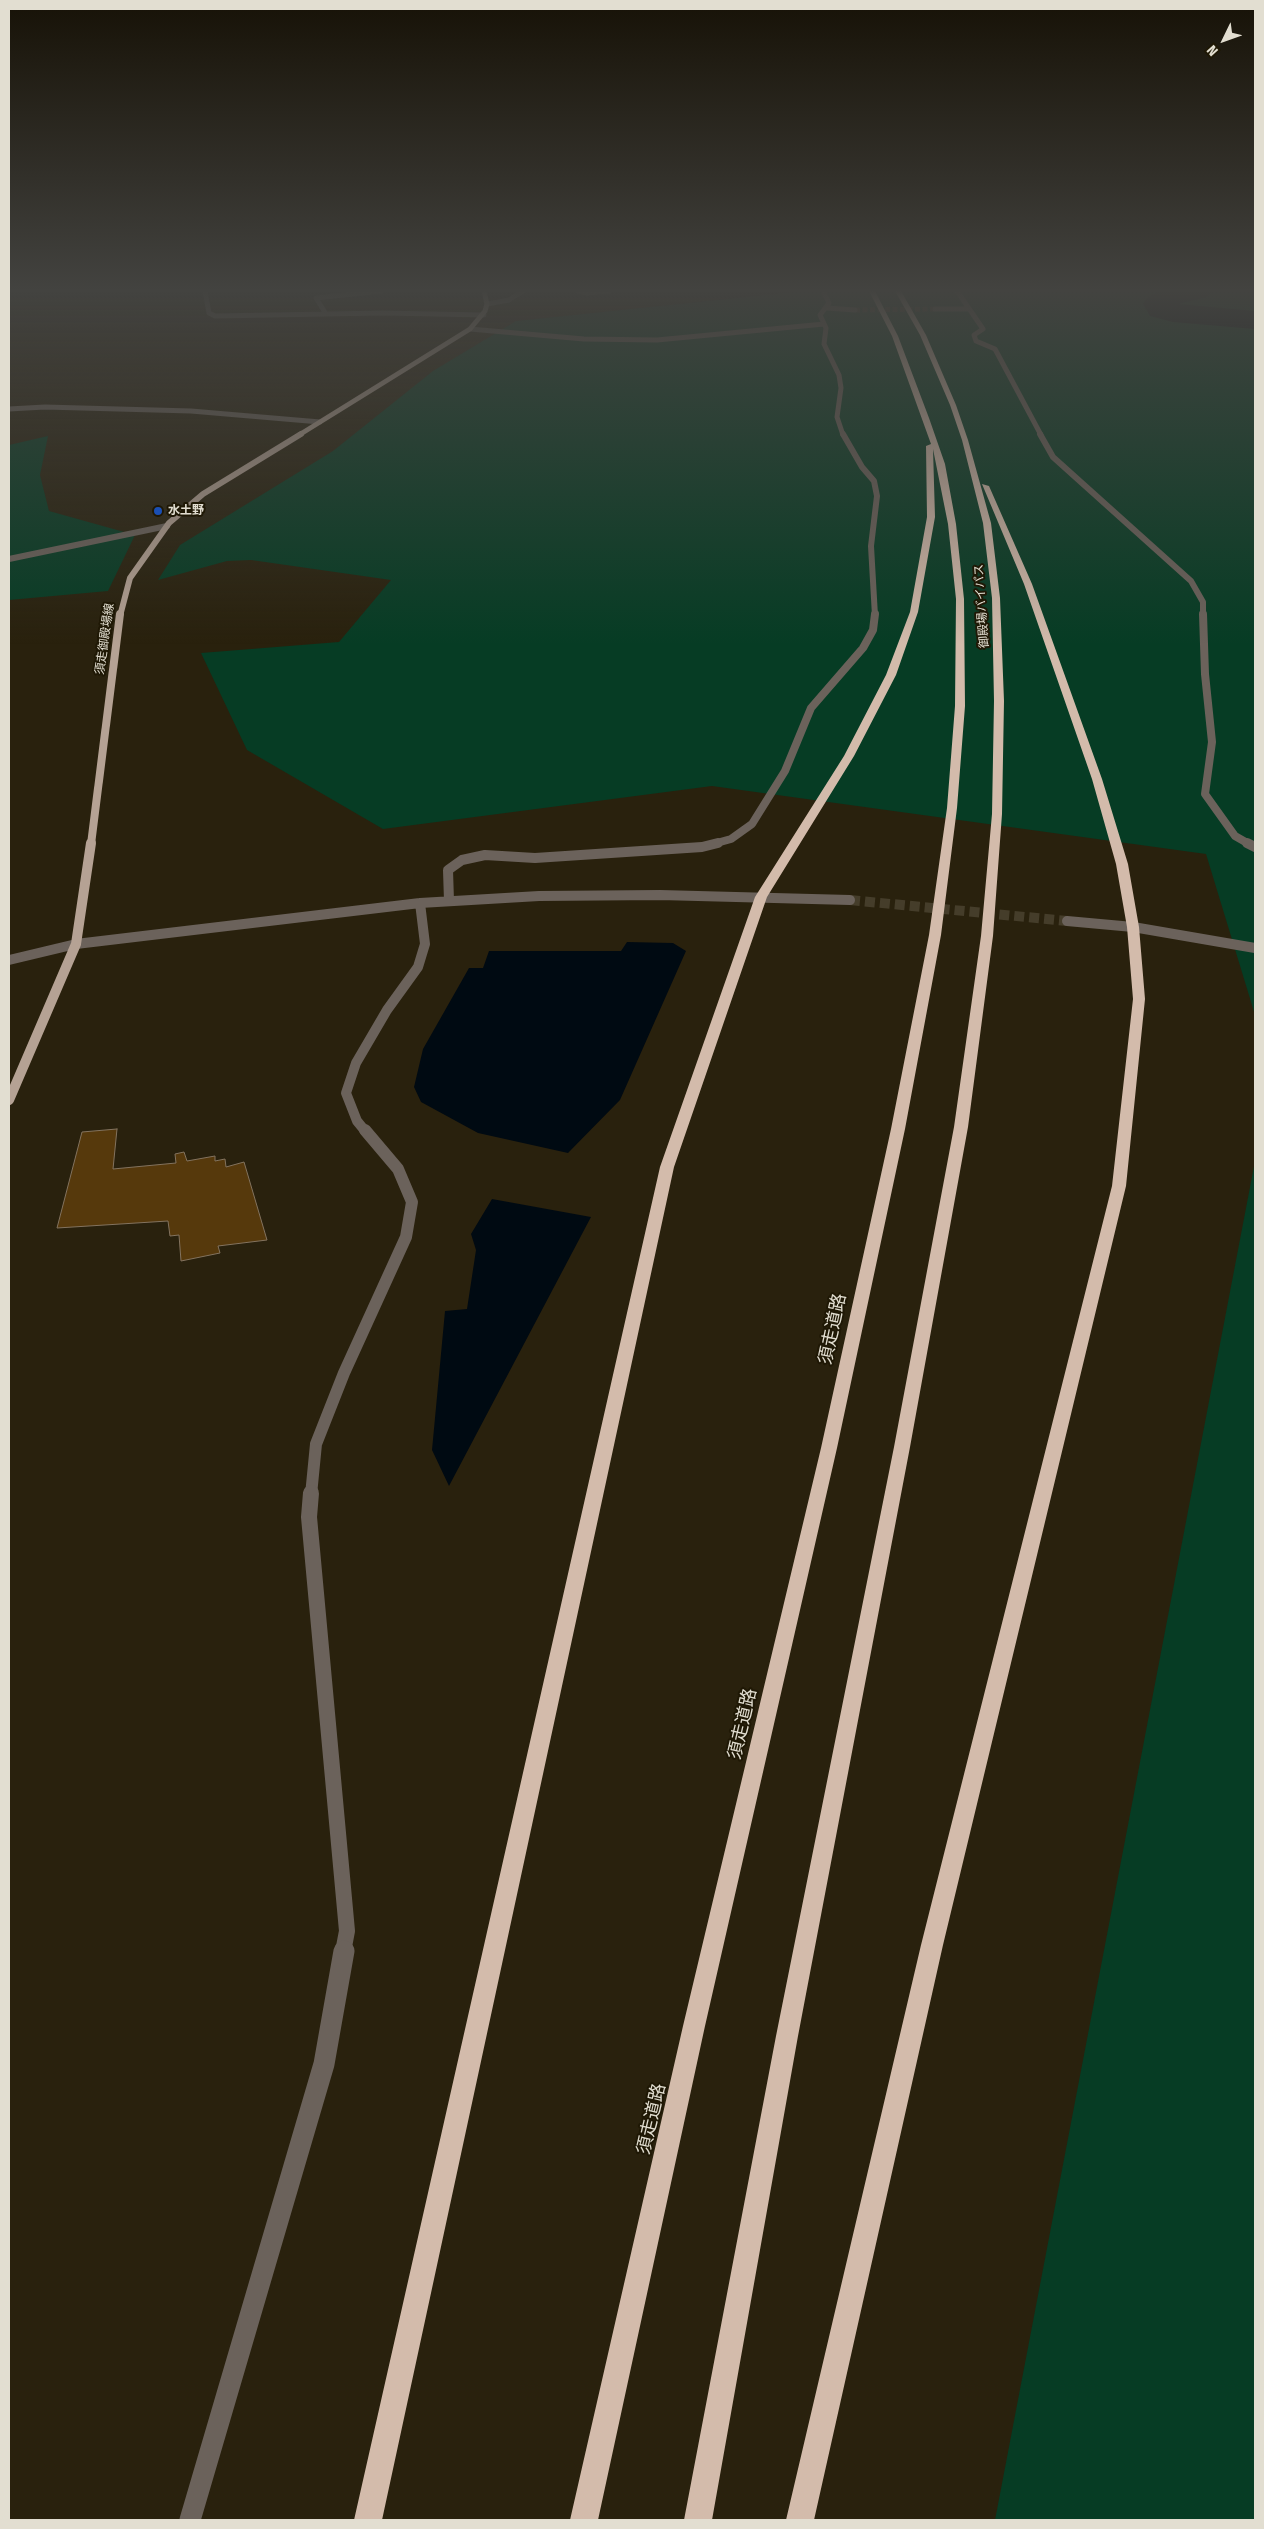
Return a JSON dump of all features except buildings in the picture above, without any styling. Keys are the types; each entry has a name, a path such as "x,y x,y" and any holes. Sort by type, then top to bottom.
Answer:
{"highway":[{"name":"御殿場バイパス","path":"923,409 943,473 952,524 960,599 959,715 952,808 935,935"},
{"name":"御殿場バイパス","path":"698,2520 787,2036 913,1389 960,1126 986,936 997,814 999,701 996,598 987,522 965,440 953,409"},
{"path":"368,2520 666,1168 762,897 849,756 891,675 914,612 931,517 930,464 926,418"},
{"path":"800,2520 932,1945 1068,1403 1119,1186 1139,999 1133,927 1122,864 1097,779 1028,584 965,440"},
{"name":"須走道路","path":"584,2520 690,2045 829,1448 898,1129 935,935"}],"main road":[{"name":"須走御殿場線","path":"9,1100 76,944 100,782 107,708 122,603 130,578 147,552 168,526 203,494 341,409"}],"street":[{"path":"119,409 191,411 320,422"},
{"path":"449,901 448,870 462,860 485,856 535,858 702,848 731,839 752,824 785,771 811,708 863,648 872,630 876,611 871,546 877,496 874,481 862,467 840,429 837,417 838,409"},
{"path":"1028,409 1053,457 1191,581 1203,602 1205,674 1212,742 1205,794 1235,836 1255,847"},
{"path":"9,559 168,526"},
{"path":"9,960 76,944 420,903 539,896 660,895 850,900"},
{"path":"190,2520 324,2064 347,1931 310,1517 316,1444 344,1373 406,1237 412,1202 398,1169 357,1121 346,1093 356,1063 387,1010 418,967 425,944 420,903"},
{"path":"1066,921 1133,927 1255,948"}],"green space":[{"path":"385,409 1255,409 1255,1015 1206,854 712,786 383,829 247,750 201,653 339,642 391,580 251,560 227,561 158,580 180,545 333,451"},
{"path":"48,436 40,475 49,511 135,535 108,591 9,600 9,445"},
{"path":"1255,1161 1255,2520 995,2520"}],"shaded area":[{"path":"627,942 673,943 686,951 620,1100 568,1153 478,1133 421,1102 414,1087 423,1049 469,968 483,968 489,951 621,951"},
{"path":"492,1199 591,1217 449,1486 432,1450 445,1311 467,1309 476,1250 471,1234"}],"tunnel":[{"path":"850,900 1067,921"}],"place":[{"name":"水土野","path":"158,511"}]}
